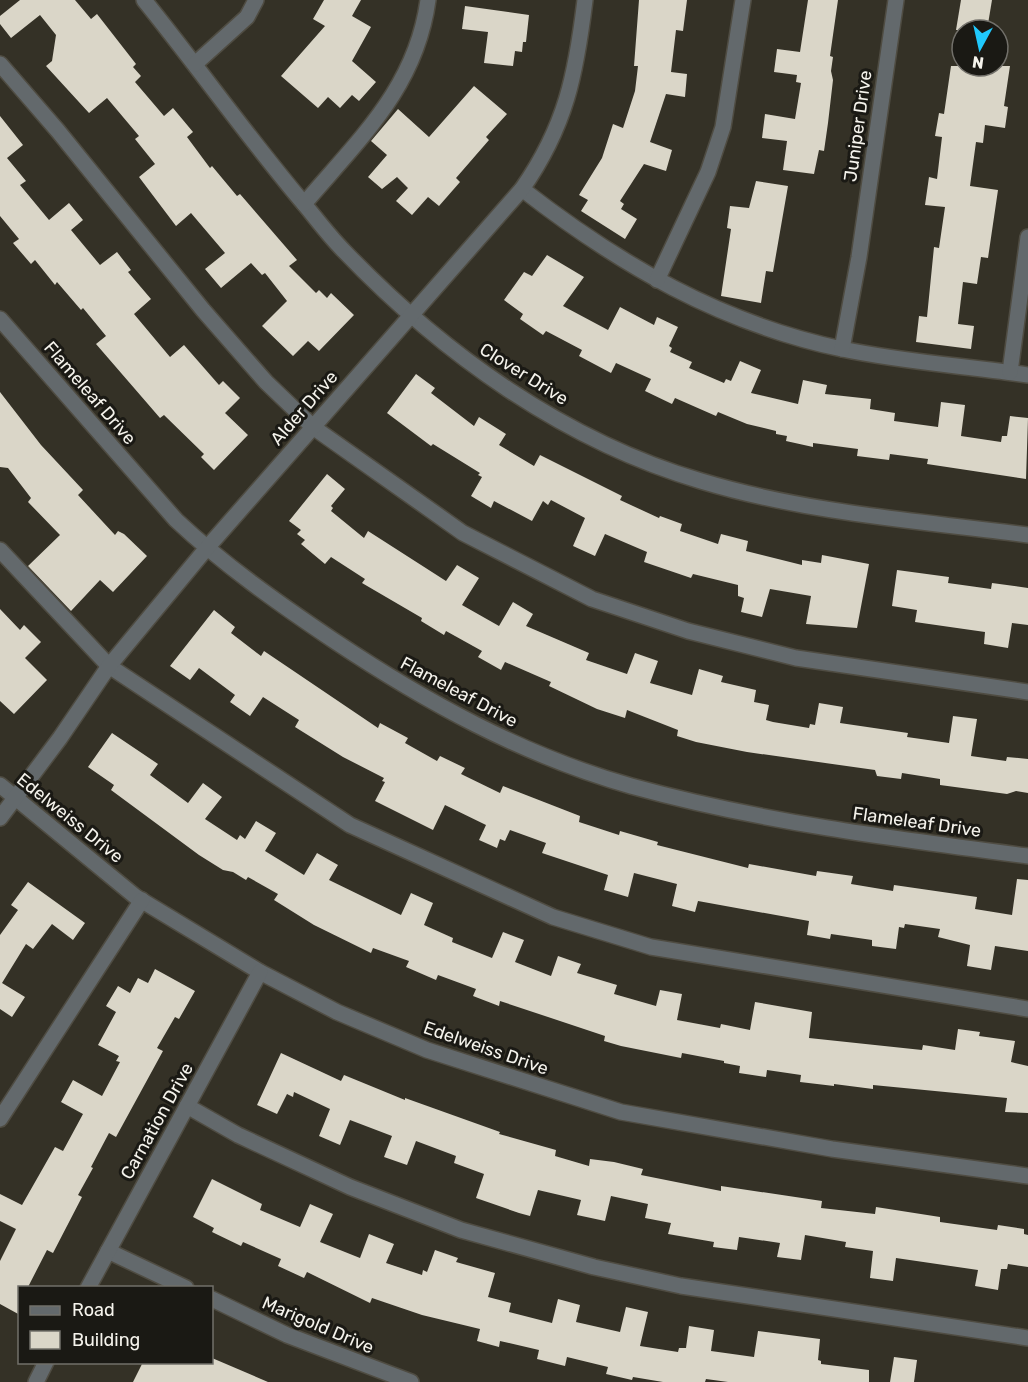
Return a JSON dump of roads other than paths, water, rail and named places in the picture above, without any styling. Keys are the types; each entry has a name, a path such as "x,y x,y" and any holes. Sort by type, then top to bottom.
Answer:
{"street":[{"name":"Clover Drive","path":"144,0 273,168 342,250 473,367 537,408 605,444 701,482 803,505 1028,535"},
{"path":"195,64 247,17 256,0"},
{"path":"304,204 399,89 414,56 425,22 428,0"},
{"name":"Alder Drive","path":"0,818 60,738 109,666 206,549 522,189 553,137 567,105 578,61 585,0"},
{"path":"657,280 708,172 723,127 743,0"},
{"name":"Juniper Drive","path":"842,349 859,257 896,0"},
{"path":"0,64 58,131 203,310 266,381 313,427 462,533 592,599 688,631 796,658 1028,692"},
{"path":"522,189 567,223 657,280 691,299 744,320 842,349 1028,375"},
{"path":"1010,372 1028,237"},
{"name":"Flameleaf Drive","path":"0,319 176,520 206,549 281,605 438,707 533,752 630,785 782,821 1028,856"},
{"path":"0,550 109,666 350,825 552,917 651,947 1028,1009"},
{"name":"Edelweiss Drive","path":"0,785 142,900 260,972 337,1012 428,1050 621,1112 832,1149 1028,1176"},
{"path":"0,1119 142,900"},
{"name":"Carnation Drive","path":"89,1286 260,972"},
{"path":"187,1106 238,1135 350,1187 461,1230 594,1267 681,1286 1028,1338"},
{"path":"108,1251 184,1286"},
{"name":"Marigold Drive","path":"213,1299 287,1335 411,1382"},
{"path":"36,1382 45,1364"}]}
